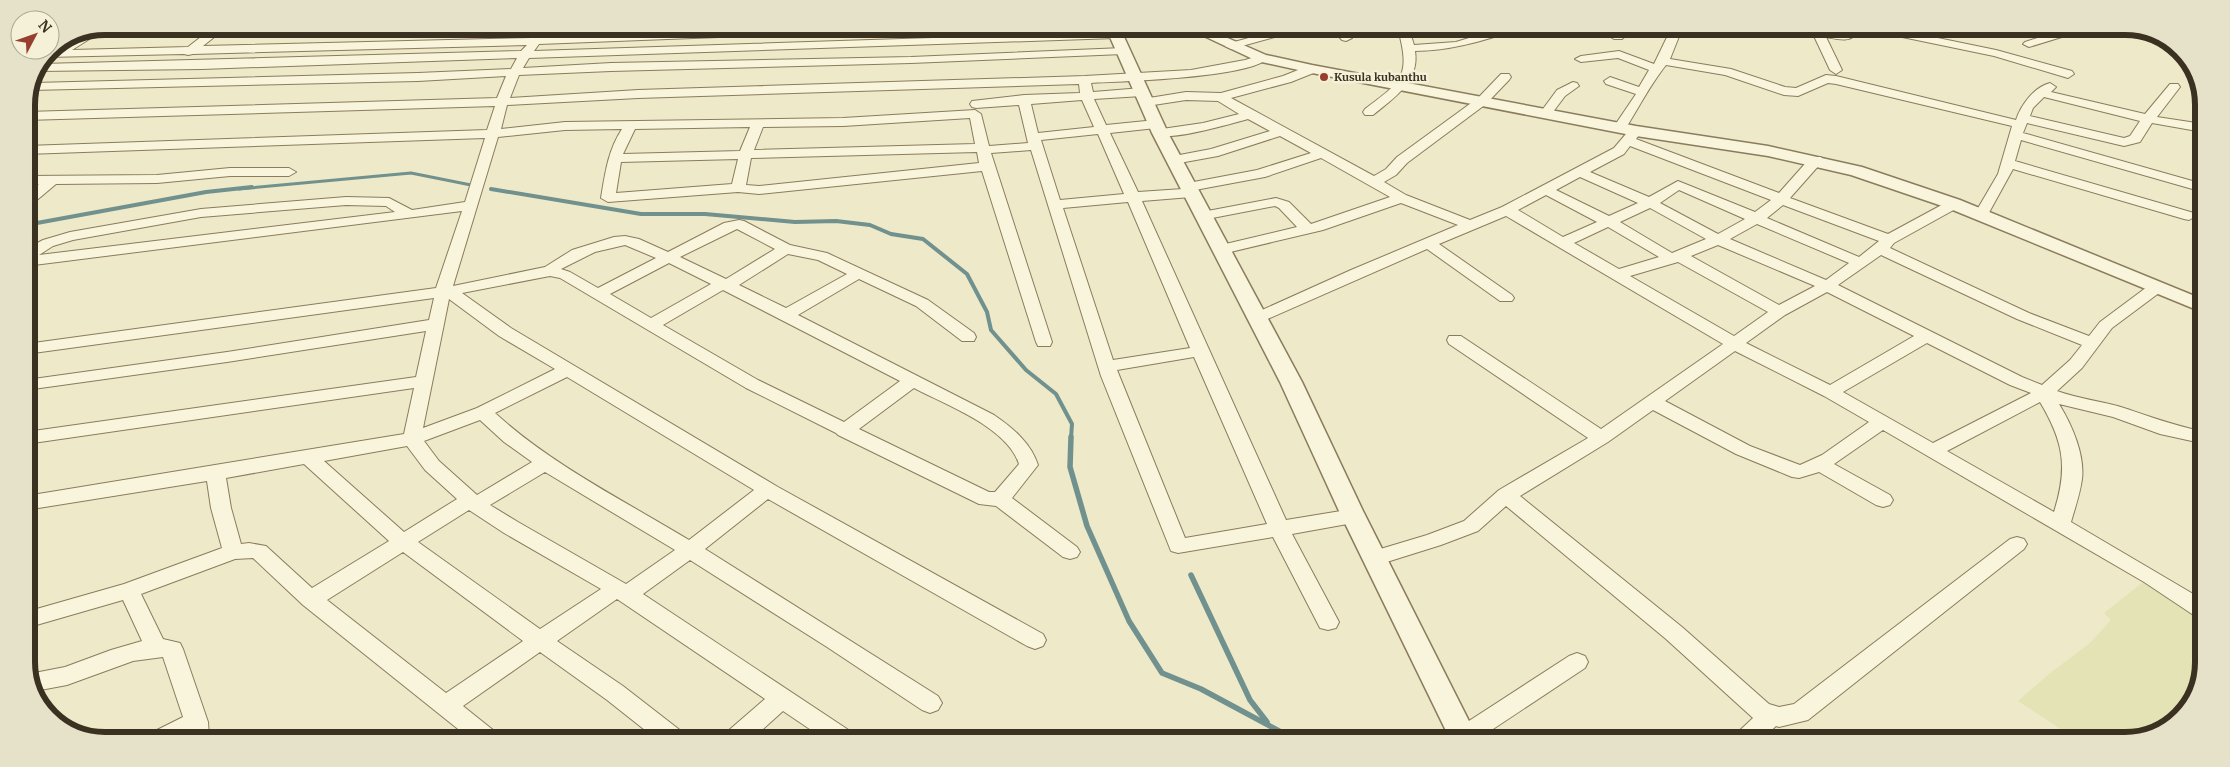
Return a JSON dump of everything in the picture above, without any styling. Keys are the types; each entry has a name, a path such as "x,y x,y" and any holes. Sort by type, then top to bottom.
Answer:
{"street":[{"path":"175,64 211,35"},
{"path":"541,35 525,54 502,102 437,324 412,439 429,463 472,503 621,592 833,732"},
{"path":"60,54 536,41 620,35"},
{"path":"691,48 698,35"},
{"path":"46,68 911,42 1011,35"},
{"path":"1040,35 1045,53 1045,81"},
{"path":"1071,35 1117,38"},
{"path":"1208,35 1262,58 1619,128 1701,168 1782,199 1885,245 2023,316 2093,344"},
{"path":"1231,46 1270,35"},
{"path":"1343,35 1346,38"},
{"path":"1369,112 1401,86 1412,57 1406,35"},
{"path":"1409,48 1437,48 1457,45 1490,35"},
{"path":"1614,35 1618,37"},
{"path":"1619,128 1643,92 1649,78 1660,65 1674,35"},
{"path":"1819,35 1836,70"},
{"path":"1832,35 1847,37 1849,35"},
{"path":"1908,35 2072,71 2041,93 2026,109 2005,174 1982,215"},
{"path":"2029,44 2054,35"},
{"path":"35,116 502,102 638,94 910,73 1045,53 1117,38"},
{"path":"1117,38 1158,128 1202,216 1222,249 1291,382 1353,516 1461,732"},
{"path":"910,73 911,42"},
{"path":"1581,59 1619,54 1660,65 1726,72 1784,91 1798,92 1826,79 1836,80 2020,126 2195,185"},
{"path":"394,104 436,57"},
{"path":"35,150 492,134 565,126 843,122 976,109 1024,99 1088,97 1142,90 1191,74 1248,63 1262,58"},
{"path":"37,88 418,77 611,67 910,73 976,83 1085,80 1186,96 1221,97 1288,79 1312,69"},
{"path":"1373,182 1391,172 1402,160 1482,101 1505,77"},
{"path":"1085,80 1088,97 1279,528 1328,622"},
{"path":"1610,81 1643,92"},
{"path":"976,83 976,109 988,166 1044,342"},
{"path":"1546,113 1561,93 1573,86"},
{"path":"2020,126 2124,142 2135,139 2148,119 2174,87"},
{"path":"2041,93 2148,119 2195,127"},
{"path":"1221,97 1250,115 1324,153 1400,198 1470,226"},
{"path":"1024,99 1035,142 1107,366 1178,546 1353,516"},
{"path":"615,158 742,153 745,155 984,149 1103,130 1203,127 1250,115"},
{"path":"738,188 745,155 759,122"},
{"path":"631,124 622,139 615,158 608,198 738,188 758,190 831,184 988,166"},
{"path":"1174,160 1213,153 1282,131"},
{"path":"1632,136 1768,151 1816,160 1890,181 1982,215 2195,303"},
{"path":"1257,318 1506,210 1618,151 1632,136"},
{"path":"1055,205 1190,190 1260,174 1324,153"},
{"path":"1618,275 1675,257 1718,239 1758,218 1782,199 1816,160"},
{"path":"2008,163 2189,216"},
{"path":"1561,243 1650,203 1701,168"},
{"path":"35,180 150,179 230,172 289,172"},
{"path":"1580,172 1650,203 1718,239 1828,286 1999,372 2043,392 2073,403 2117,412 2166,430 2195,436"},
{"path":"35,194 52,180"},
{"path":"1678,185 1859,262"},
{"path":"1546,190 1779,312"},
{"path":"1222,249 1307,230 1400,198"},
{"path":"35,251 48,243 70,236 201,213 346,201 390,202 409,214"},
{"path":"1202,216 1276,202 1284,205 1307,230"},
{"path":"1374,558 1434,540 1471,526 1506,496 1601,438 1779,312 1828,286 1885,245 1954,204"},
{"path":"35,260 471,206"},
{"path":"1506,210 1735,344 1830,392 2151,577 2195,605"},
{"path":"598,294 729,226 738,224 786,249 822,256 859,273 922,304 968,337"},
{"path":"550,271 556,264 566,258 623,241 634,242 786,315 988,419 1003,430 1028,459 1030,465 1026,472 1000,500"},
{"path":"1428,243 1506,298"},
{"path":"652,325 786,249"},
{"path":"35,348 446,291 550,271 565,275 752,384 844,431 986,499 1000,500 1070,552"},
{"path":"786,315 859,273"},
{"path":"1932,451 2043,392 2076,364 2106,325 2157,287"},
{"path":"446,291 505,332 767,490 1035,640"},
{"path":"35,384 227,358 437,324"},
{"path":"1830,392 1926,336"},
{"path":"1455,340 1601,438"},
{"path":"1107,366 1200,351"},
{"path":"35,502 412,439 483,412 568,369"},
{"path":"35,437 425,381"},
{"path":"844,431 912,381"},
{"path":"2043,392 2050,400 2058,417 2073,462 2074,474 2060,525"},
{"path":"1652,402 1743,450 1794,470 1805,472 1882,422"},
{"path":"483,412 512,438 545,463 690,549 869,662 930,703"},
{"path":"308,457 402,542 665,732"},
{"path":"311,598 402,542 545,463"},
{"path":"1820,464 1884,500"},
{"path":"216,473 221,508 233,552"},
{"path":"446,705 540,640 690,549 767,490"},
{"path":"1506,496 1674,633 1761,711 1779,717 1800,713 2017,544"},
{"path":"35,617 129,590 233,552 260,551 311,598 478,732"},
{"path":"129,590 156,648"},
{"path":"38,681 65,676 112,659 156,648 172,649 197,730"},
{"path":"1473,732 1577,662"},
{"path":"743,732 782,698"},
{"path":"1753,732 1771,715"}],"green space":[{"path":"2147,579 2195,613 2194,676 2188,693 2175,712 2156,725 2125,732 2065,732 2018,701 2049,674 2090,643 2111,620 2104,613"}],"waterway":[{"path":"239,189 411,173 471,185"},
{"path":"35,223 206,192 252,187"},
{"path":"491,189 641,214 705,214 795,222 836,221 870,225 891,234 923,239 967,274 987,312 991,330 1026,370 1056,394 1072,424 1071,438"},
{"path":"1071,437 1070,467 1087,526 1129,621 1162,673 1201,689 1281,732"},
{"path":"1191,575 1250,700 1267,722"}],"place":[{"name":"Kusula kubanthu","path":"1324,77"}]}
